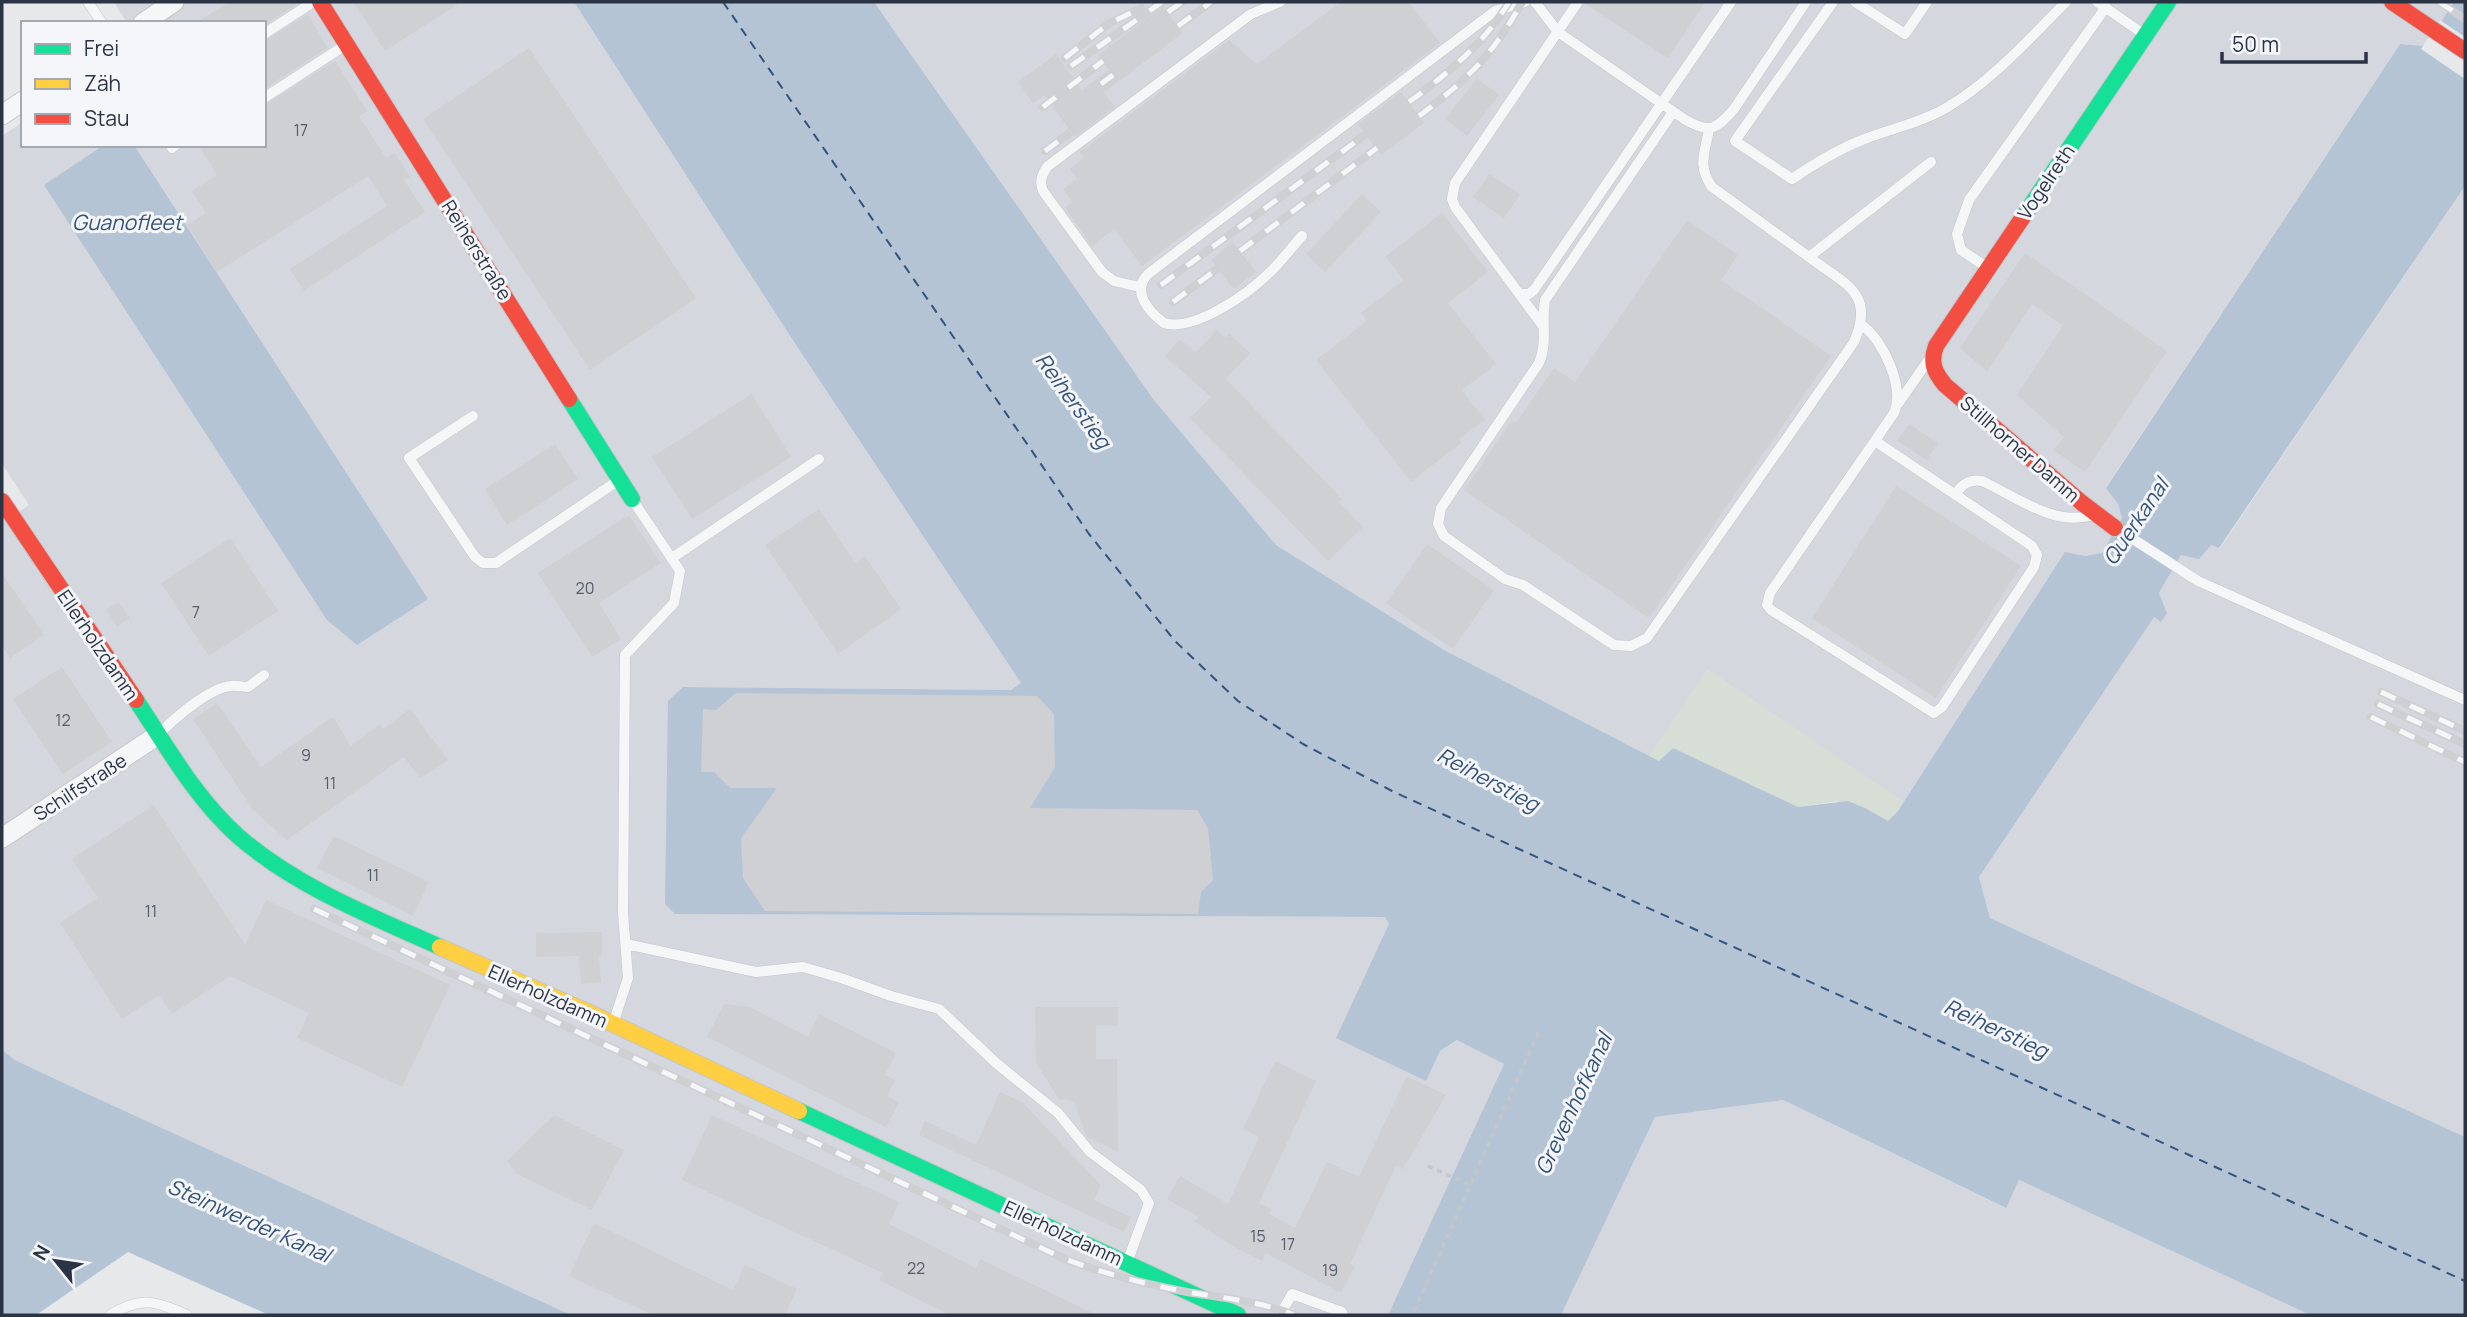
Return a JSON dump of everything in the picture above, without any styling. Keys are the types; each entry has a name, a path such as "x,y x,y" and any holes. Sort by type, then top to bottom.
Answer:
{"street":[{"path":"146,21 174,2"},
{"name":"Reiherstraße","path":"320,2 632,499"},
{"name":"Vogelreth","path":"1931,361 1936,346 2168,2"},
{"path":"2392,2 2465,51"},
{"path":"2,115 21,102"},
{"name":"Stillhorner Damm","path":"1931,361 1945,385 2097,515 2115,527"},
{"name":"Ellerholzdamm","path":"4,509 183,774 209,807 248,844 290,875 362,912 613,1024 1127,1263 1208,1305 1238,1315"},
{"name":"Schilfstraße","path":"2,838 158,735"}],"lane":[{"path":"88,2 101,21"},
{"path":"266,33 313,2"},
{"path":"1139,287 1114,281 1102,272 1043,191 1043,173 1048,166 1251,15 1280,2"},
{"path":"1302,236 1251,289 1228,305 1194,321 1164,323 1142,299 1139,287 1148,274 1497,6 1525,2"},
{"path":"1535,2 1558,32 1673,112 1698,128 1709,129 1720,125 1734,109 1806,2"},
{"path":"1543,327 1455,207 1453,191 1455,183 1578,2"},
{"path":"1519,294 1532,293 1731,2"},
{"path":"1833,2 1735,141 1792,178 1824,158 1860,141 1928,117 1948,106 1999,68 2066,2"},
{"path":"1855,2 1905,34 1927,2"},
{"path":"1988,268 1961,250 1957,234 1969,200 2102,5 2145,36"},
{"path":"266,97 347,44"},
{"path":"1544,305 1673,112"},
{"path":"1559,253 1544,305 1545,344 1539,363 1441,508 1438,524 1444,536 1505,579 1523,585 1604,640 1623,647 1640,643 1653,631 1854,342 1863,313 1857,295 1713,187 1704,176 1702,165 1709,129"},
{"path":"1809,257 1931,162"},
{"path":"1861,325 1870,331 1884,351 1898,394 1898,404"},
{"path":"1875,441 2032,546 2038,555 2037,561 1942,707 1934,713 1782,617 1768,606 1767,600 1898,404 1931,361"},
{"path":"473,416 409,458 475,557 483,563 496,563 620,479"},
{"path":"672,558 819,459"},
{"path":"1955,495 1964,484 1976,480 2051,515 2077,519 2097,515"},
{"path":"613,1024 628,978 623,913 625,655 674,603 680,571 632,499"},
{"path":"2115,527 2198,581 2465,700"},
{"path":"158,735 177,716 212,693 230,686 248,687 264,676"},
{"path":"626,944 756,972 803,967 939,1009 996,1063 1058,1113 1090,1153 1141,1191 1149,1203 1127,1263"},
{"path":"1280,1315 1292,1294 1342,1312 1343,1315"},
{"path":"110,1315 127,1305 149,1301 187,1315"}],"path":[{"path":"1414,1311 1539,1031"},
{"path":"1428,1166 1470,1185"}],"shaded area":[{"path":"114,2 574,2 796,345 1022,683 1011,690 683,687 665,904 675,914 1385,917 1389,924 1425,1080 1440,1051 1458,1040 1504,1064 1388,1315 571,1315 68,1085 15,1060 2,1050 2,523 29,505 2,464 2,136 21,123 21,147 266,147 266,21 126,21"},
{"path":"874,2 2454,2 2425,46 2400,44 2106,487 2118,504 2123,518 2101,554 2085,556 1888,821 1867,809 1836,801 1798,807 1673,748 1659,761 1444,650 1276,545 1154,400"},
{"path":"2465,186 2465,1137 1990,918 1979,877 2154,616 2161,621 2167,613 2159,593 2181,555 2211,545 2220,548"},
{"path":"1707,669 1903,801 1898,811 1888,821 1867,809 1836,801 1798,807 1673,748 1659,761 1649,756"},
{"path":"1783,1100 2005,1208 2019,1180 2310,1315 1561,1315 1655,1117"}],"water":[{"path":"574,2 874,2 1154,400 1276,545 1444,650 1659,761 1673,748 1798,807 1848,801 1888,821 1898,811 2065,552 2085,556 2102,553 2122,518 2118,504 2106,488 2400,44 2425,46 2454,2 2465,2 2465,186 2219,548 2211,545 2199,559 2181,555 2159,593 2167,613 2161,622 2154,617 1979,877 1990,918 2465,1137 2465,1315 2310,1315 2019,1180 2006,1208 1783,1100 1655,1117 1561,1315 1388,1315 1504,1064 1457,1040 1440,1051 1426,1081 1336,1038 1389,924 1385,917 675,914 665,904 668,701 683,687 1011,690 1021,683 796,345"},
{"name":"Guanofleet","path":"101,147 135,147 428,599 357,645 327,620 44,185"},
{"name":"Steinwerder Kanal","path":"2,1050 15,1060 68,1085 571,1315 269,1315 128,1252 36,1315 2,1315"}],"pier":[{"path":"2440,20 2465,37 2465,79 2421,49"}],"building":[{"path":"229,2 300,2 266,24 266,21 199,21"},
{"path":"353,2 461,2 385,51"},
{"path":"1341,2 1409,2 1440,43 1142,266 1114,229 1092,246 1065,208 1073,202 1063,189 1077,179 1070,169 1084,158 1080,152 1229,40 1257,64"},
{"path":"1585,2 1705,2 1668,58"},
{"path":"1163,6 1183,33 1104,92 1115,107 1075,137 1044,95 1033,103 1018,82 1056,54 1082,90 1109,70 1098,55"},
{"path":"308,14 327,48 266,88 266,40"},
{"path":"529,48 696,298 590,370 423,119"},
{"path":"335,61 367,111 359,116 386,158 395,153 410,177 404,180 425,212 304,291 290,269 387,206 368,176 217,272 187,225 206,213 192,191 217,175 199,147 266,147 266,104"},
{"path":"1477,78 1499,95 1467,136 1445,119"},
{"path":"1401,92 1424,123 1381,155 1358,124"},
{"path":"1489,174 1520,194 1504,218 1473,197"},
{"path":"1362,194 1381,212 1325,272 1306,254"},
{"path":"1442,213 1488,272 1448,303 1496,364 1462,390 1485,420 1459,439 1461,443 1411,482 1316,360 1367,321 1361,313 1404,280 1385,257"},
{"path":"1687,220 1738,255 1721,280 1831,356 1649,618 1464,490 1512,420 1516,423 1554,368 1575,382"},
{"path":"1233,242 1256,272 1234,289 1211,260"},
{"path":"2025,253 2167,351 2085,472 2053,450 2064,437 2017,395 2063,326 2032,304 1987,372 1960,348"},
{"path":"1216,330 1226,338 1229,334 1250,353 1226,379 1342,499 1339,502 1363,527 1328,561 1190,418 1211,397 1165,356 1180,339 1196,353"},
{"path":"752,394 791,457 692,519 652,457"},
{"path":"1909,424 1938,443 1927,460 1897,441"},
{"path":"555,444 578,479 507,525 485,489"},
{"path":"1896,486 2021,566 1936,698 1812,618"},
{"path":"819,509 855,563 865,556 901,609 838,654 765,545"},
{"path":"629,515 661,563 599,603 621,639 592,657 538,573"},
{"path":"230,538 278,611 209,656 161,583"},
{"path":"1427,544 1494,590 1453,649 1386,603"},
{"path":"2,573 44,635 10,658 2,645"},
{"path":"118,602 130,618 117,626 106,610"},
{"path":"62,667 112,742 63,774 13,699"},
{"path":"736,693 1037,696 1054,714 1055,767 1030,808 1197,810 1208,828 1213,880 1201,892 1198,914 765,911 743,878 741,838 777,788 730,788 714,772 701,772 703,709 716,710"},
{"path":"217,703 261,767 333,717 351,746 380,724 383,729 410,709 448,760 420,778 404,757 287,840 253,810 193,719"},
{"path":"154,805 245,945 266,900 450,985 402,1087 297,1038 309,1013 230,976 172,1014 159,995 122,1019 60,923 98,898 72,859"},
{"path":"334,836 429,882 413,916 317,868"},
{"path":"602,932 602,956 599,956 601,982 581,984 579,956 536,957 536,933"},
{"path":"724,1004 750,1007 808,1037 819,1014 896,1053 885,1075 895,1080 887,1096 899,1102 886,1127 707,1037"},
{"path":"1035,1007 1118,1007 1118,1026 1096,1025 1096,1059 1117,1059 1118,1152 1086,1136 1074,1101 1059,1099 1036,1063"},
{"path":"1275,1061 1316,1081 1259,1203 1271,1209 1269,1214 1295,1228 1327,1162 1359,1177 1407,1076 1446,1095 1403,1169 1396,1166 1350,1264 1355,1267 1341,1293 1266,1253 1262,1261 1236,1248 1195,1222 1198,1217 1167,1199 1180,1176 1228,1204 1259,1137 1243,1129"},
{"path":"1000,1092 1023,1103 1101,1185 1094,1200 1131,1217 1124,1232 919,1135 925,1121 976,1145"},
{"path":"554,1115 624,1150 592,1210 517,1174 507,1161"},
{"path":"712,1115 899,1202 889,1224 976,1268 980,1259 1097,1315 950,1315 879,1280 883,1273 682,1180"},
{"path":"594,1223 733,1290 745,1265 797,1289 785,1315 653,1315 569,1276"}],"ferry route":[{"path":"723,2 1089,534 1175,641 1238,701 1303,744 1392,791 2465,1281"}],"railway":[{"path":"1071,66 1162,2"},
{"path":"1168,12 1182,2"},
{"path":"1178,26 1211,2"},
{"path":"1409,102 1464,57 1488,31 1509,2"},
{"path":"1419,116 1478,65 1522,2"},
{"path":"2439,2 2465,19"},
{"path":"1065,58 1108,24 1141,8"},
{"path":"1043,107 1103,61"},
{"path":"1101,84 1113,75"},
{"path":"1045,151 1071,132"},
{"path":"1161,285 1366,134"},
{"path":"1240,251 1377,148"},
{"path":"1173,302 1217,269"},
{"path":"2381,692 2465,731"},
{"path":"2378,704 2465,744"},
{"path":"2371,717 2465,762"},
{"path":"314,909 1065,1259 1140,1282 1254,1303 1294,1315"}],"traffic: fast":[{"path":"2023,217 2168,2"},
{"path":"569,399 632,499"},
{"path":"136,700 209,806 261,855 310,886 440,947"},
{"path":"799,1111 1238,1315"}],"traffic: slow":[{"path":"440,947 592,1014 799,1111"}],"traffic: jam":[{"path":"320,2 569,399"},
{"path":"2392,2 2465,51"},
{"path":"2023,217 1936,346 1934,367 1945,385 2082,503 2115,528"},
{"path":"2,501 136,700"}],"water label":[{"name":"Reiherstieg","path":"1073,401"},
{"name":"Querkanal","path":"2136,522"},
{"name":"Reiherstieg","path":"1488,780"},
{"name":"Reiherstieg","path":"1996,1029"},
{"name":"Grevenhofkanal","path":"1574,1104"}]}
